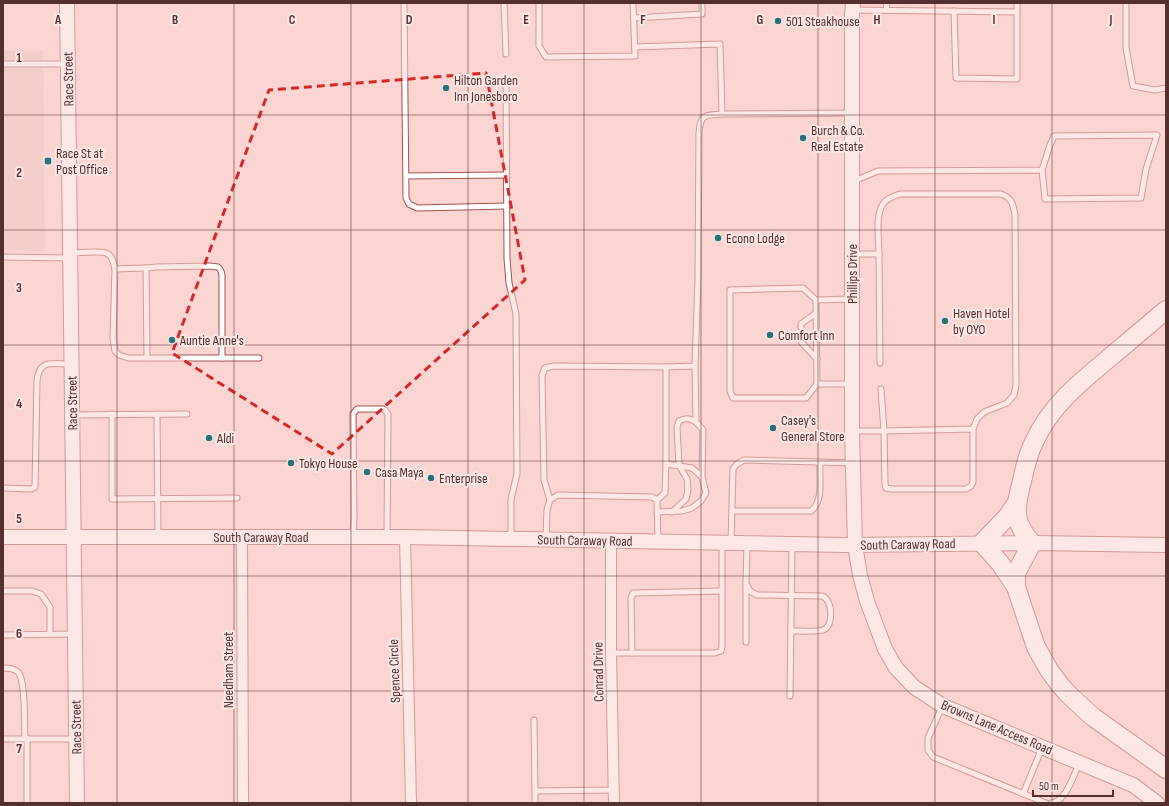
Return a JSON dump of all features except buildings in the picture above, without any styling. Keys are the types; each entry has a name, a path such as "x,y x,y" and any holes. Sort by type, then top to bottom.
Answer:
{"highway":[{"path":"1166,310 1074,387 1058,405 1034,441 1026,464 1016,504 1007,517 982,542 1000,563 1016,587 1036,647 1049,670 1060,685 1093,717 1166,768"},
{"path":"1016,504 1019,524 1024,534 1032,542 1016,573 1016,587"}],"street":[{"name":"Race Street","path":"67,3 73,536 78,803"},
{"name":"Phillips Drive","path":"853,6 851,182 852,431 855,545"},
{"name":"South Caraway Road","path":"3,537 405,537 855,545 1032,542 1166,546"},
{"name":"Needham Street","path":"242,537 243,803"},
{"name":"Spence Circle","path":"405,537 411,803"},
{"name":"Conrad Drive","path":"611,540 611,653 614,803"},
{"name":"Browns Lane Access Road","path":"855,545 860,575 885,650 896,668 914,687 943,706 1043,746 1133,785 1157,803"}],"lane":[{"path":"404,3 406,198 409,204 417,208 507,206"},
{"path":"504,3 506,54"},
{"path":"539,3 540,46 546,57 635,56 633,3"},
{"path":"634,18 702,14 702,3"},
{"path":"886,10 887,3"},
{"path":"954,11 956,78 1017,78 1017,3"},
{"path":"1126,3 1126,48 1133,86 1155,90 1166,88"},
{"path":"853,6 886,10 1017,12"},
{"path":"635,47 720,44 722,114"},
{"path":"3,64 68,64"},
{"path":"506,81 507,258 509,283 516,314 516,474 511,499 511,539"},
{"path":"696,422 699,122 703,117 722,114 852,113"},
{"path":"1157,135 1146,169 1141,198 1044,199 1042,170 1054,136 1157,135"},
{"path":"851,182 878,171 1042,170"},
{"path":"406,176 506,175"},
{"path":"880,363 879,213 884,203 891,197 900,194 1001,194 1008,197 1013,203 1015,215 1016,385 1014,395 1007,403 984,412 977,419 973,429 973,482 971,486 966,489 886,488 881,389"},
{"path":"3,257 71,256 104,252 109,254 113,260 114,269 113,338 115,351 119,355 128,358 259,358"},
{"path":"852,254 879,254"},
{"path":"114,269 218,267 221,271 222,358"},
{"path":"146,268 147,358"},
{"path":"816,300 817,384 806,398 733,398 730,391 730,290 803,288 816,300 852,299"},
{"path":"801,328 801,324 816,313"},
{"path":"801,341 817,359"},
{"path":"3,488 31,489 35,487 38,371 42,366 47,364 71,364"},
{"path":"550,500 544,480 542,375 545,368 554,366 696,366"},
{"path":"658,541 657,500 665,492 666,367"},
{"path":"817,384 852,384"},
{"path":"353,537 354,412 358,409 383,409 388,414 388,537"},
{"path":"112,414 112,499 237,498"},
{"path":"158,414 158,537"},
{"path":"72,415 187,414"},
{"path":"657,512 672,512 682,511 692,508 701,501 706,493 702,477 703,430 692,419 684,418 679,421 679,465 687,478 688,490 686,499 672,512"},
{"path":"852,431 973,429"},
{"path":"611,653 719,652 722,646 722,591 732,511 733,469 737,464 744,460 853,464"},
{"path":"732,511 811,511 816,507 819,501 820,463"},
{"path":"666,464 692,468 702,477"},
{"path":"546,540 546,510 550,500 558,495 652,497 657,500"},
{"path":"746,642 747,543"},
{"path":"790,696 792,544"},
{"path":"746,583 750,591 757,595 826,597 830,602 830,622 828,627 823,630 791,631"},
{"path":"3,592 32,591 41,594 50,607 50,634"},
{"path":"632,653 631,598 633,593 722,591"},
{"path":"3,634 75,634"},
{"path":"3,668 10,668 18,672 23,682 27,803"},
{"path":"943,706 928,738 928,750 933,757 1046,803"},
{"path":"534,720 535,803"},
{"path":"3,739 76,739"},
{"path":"1023,794 1043,746"},
{"path":"1051,803 1056,803 1063,797 1080,762"},
{"path":"535,791 614,790"}],"highlighted area":[{"path":"486,73 525,280 332,454 172,353 269,90"}],"shaded area":[{"path":"43,50 45,251 3,250 3,51"}],"place":[{"name":"501 Steakhouse","path":"778,21"},
{"name":"Hilton Garden Inn Jonesboro","path":"446,88"},
{"name":"Burch & Co. Real Estate","path":"803,138"},
{"name":"Race St at Post Office","path":"48,161"},
{"name":"Econo Lodge","path":"718,238"},
{"name":"Haven Hotel by OYO","path":"945,321"},
{"name":"Comfort Inn","path":"770,335"},
{"name":"Auntie Anne's","path":"172,340"},
{"name":"Casey's General Store","path":"773,428"},
{"name":"Aldi","path":"209,438"},
{"name":"Tokyo House","path":"291,463"},
{"name":"Casa Maya","path":"367,472"},
{"name":"Enterprise","path":"431,478"}]}
